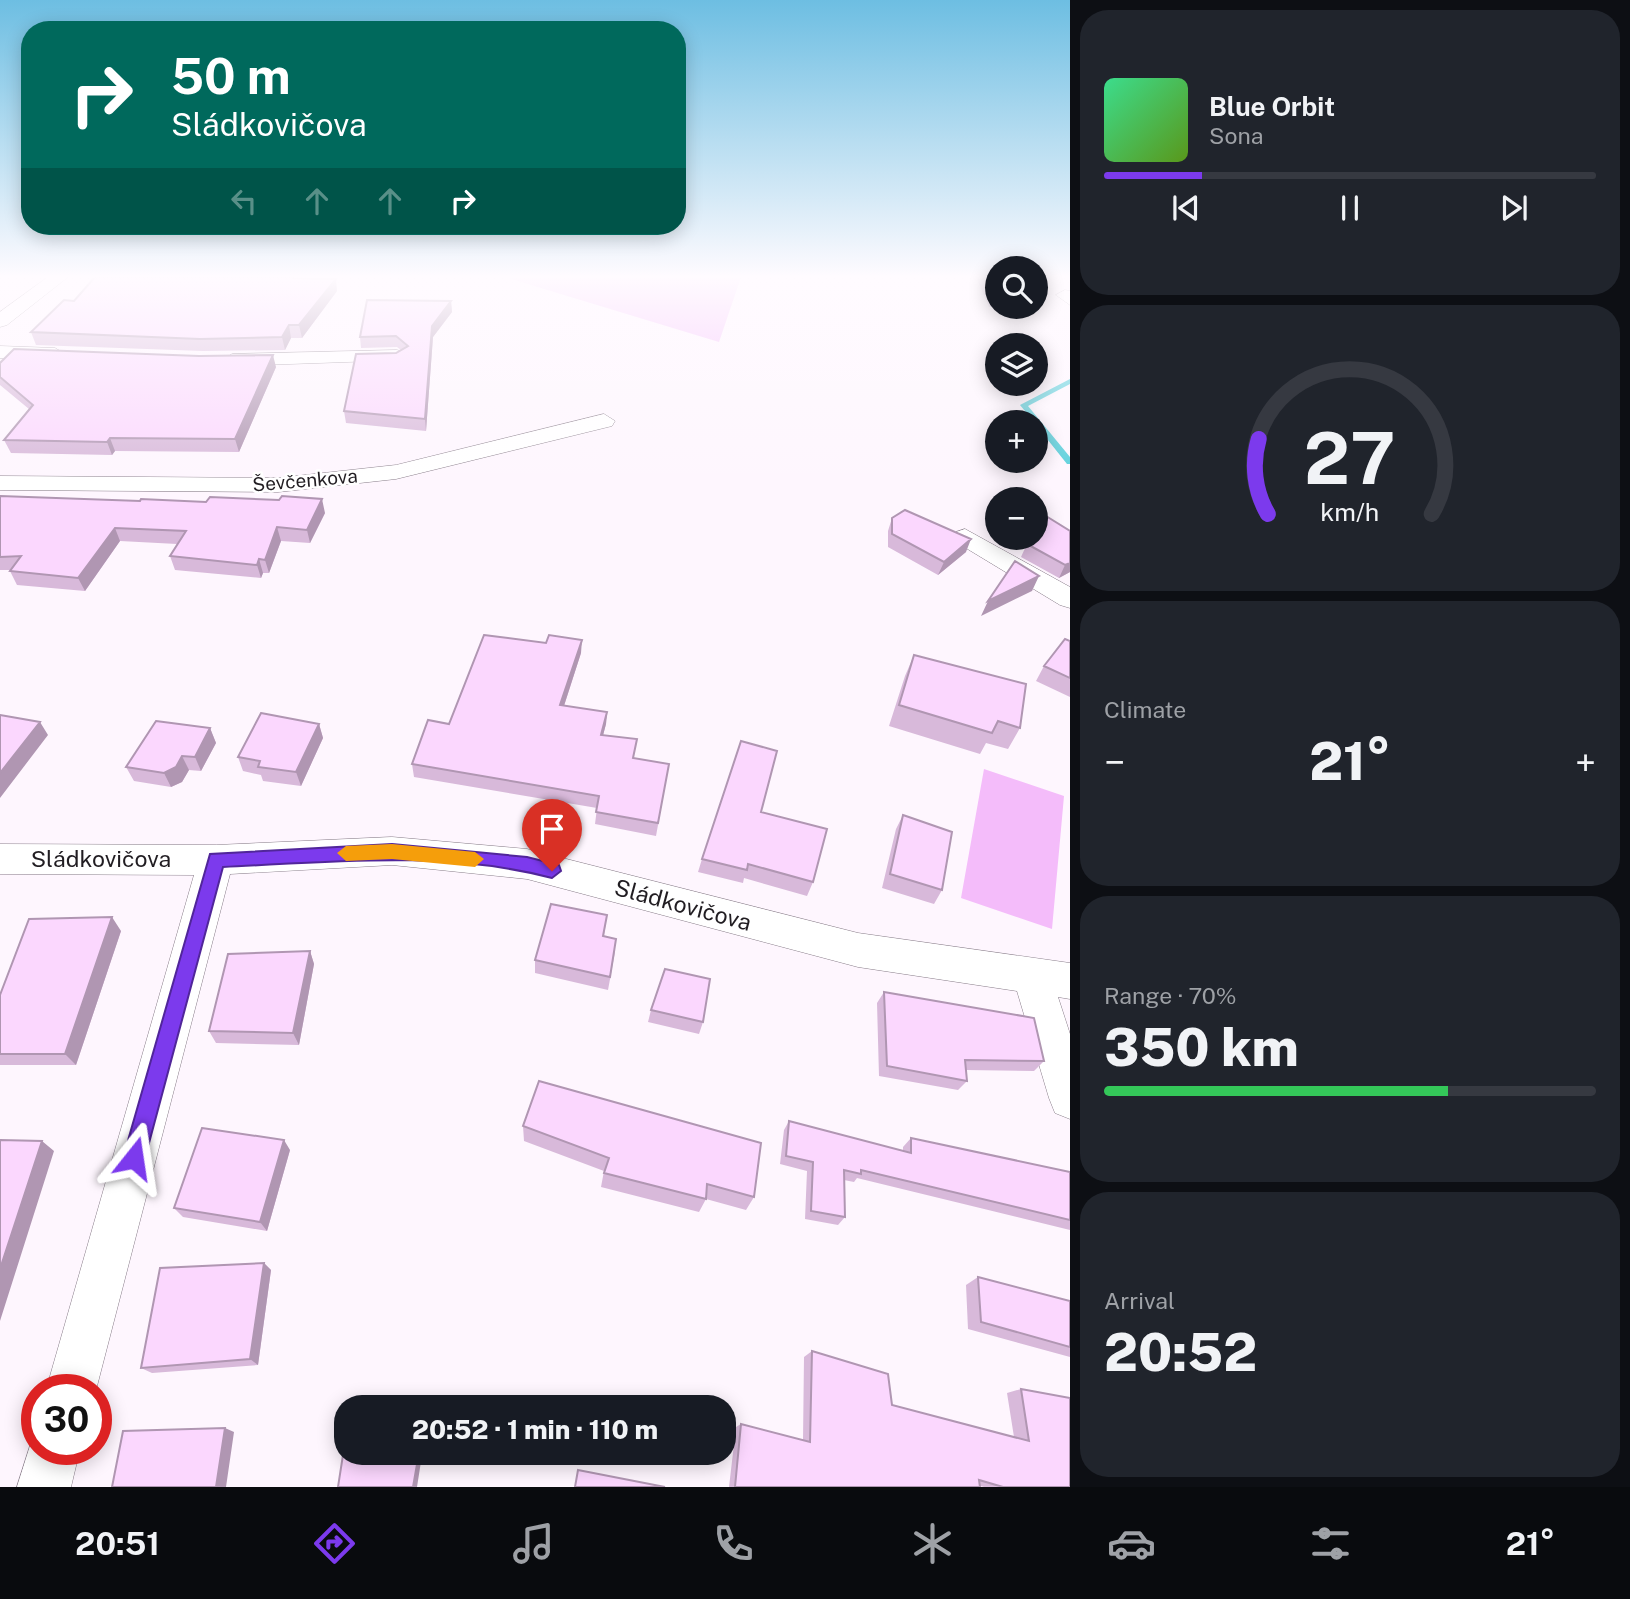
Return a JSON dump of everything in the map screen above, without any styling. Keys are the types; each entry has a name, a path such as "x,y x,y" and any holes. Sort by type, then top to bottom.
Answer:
{"street":[{"path":"0,352 81,355"},
{"path":"217,360 397,356"},
{"name":"Ševčenkova","path":"0,483 278,485 396,472 604,421"},
{"path":"965,537 1070,599"},
{"name":"Sládkovičova","path":"0,859 216,860 392,851 527,864 858,950 1051,979"},
{"path":"75,1374 216,860"},
{"path":"1051,979 1070,1098"},
{"path":"44,1487 50,1465"}],"shaded area":[{"path":"984,769 1064,796 1052,929 961,898"}],"building":[{"path":"407,346 430,346 425,419 344,411 356,354 396,353"},
{"path":"14,349 199,356 273,355 235,439 110,438 107,442 4,440 33,405 0,377 0,363"},
{"path":"0,496 206,502 210,497 279,500 282,496 322,499 307,530 277,527 265,560 259,559 257,565 170,556 186,531 115,528 78,578 10,571 21,556 0,557"},
{"path":"905,510 971,539 944,562 892,534 892,518"},
{"path":"1048,517 1070,531 1070,563 1065,565 1038,550 1048,550"},
{"path":"1015,561 1039,576 988,601"},
{"path":"484,635 546,643 549,635 582,640 560,705 607,712 601,735 637,739 633,758 669,764 658,823 596,812 599,796 412,764 428,720 449,724"},
{"path":"1065,639 1070,641 1070,678 1044,666"},
{"path":"914,655 1026,684 1020,728 998,721 992,733 899,705"},
{"path":"261,713 319,724 296,772 258,767 260,761 238,757"},
{"path":"0,715 40,722 0,773"},
{"path":"156,721 210,728 195,757 182,756 176,767 164,773 126,767"},
{"path":"741,741 777,751 761,812 827,829 813,882 748,864 747,870 702,859"},
{"path":"903,815 952,832 942,890 890,874"},
{"path":"551,904 607,915 603,936 616,939 610,977 535,960"},
{"path":"112,917 65,1054 0,1054 0,995 29,919"},
{"path":"310,951 293,1033 209,1031 228,954"},
{"path":"665,969 710,979 703,1022 651,1010"},
{"path":"884,992 1034,1018 1044,1061 965,1060 967,1081 887,1066"},
{"path":"539,1081 761,1143 754,1197 707,1184 706,1199 604,1173 609,1158 523,1126"},
{"path":"789,1121 911,1153 911,1138 1070,1172 1070,1220 861,1170 861,1174 844,1170 845,1217 811,1211 813,1162 786,1156"},
{"path":"202,1128 284,1140 260,1222 174,1208"},
{"path":"0,1140 42,1141 0,1269"},
{"path":"264,1263 250,1359 141,1368 160,1268"},
{"path":"978,1277 1070,1301 1070,1347 981,1322"},
{"path":"812,1351 888,1374 892,1405 1029,1441 1021,1389 1070,1398 1070,1487 1003,1487 979,1480 980,1487 735,1487 741,1424 810,1442"},
{"path":"225,1428 216,1487 112,1487 123,1431"},
{"path":"341,1465 417,1465 413,1487 338,1487"},
{"path":"578,1470 665,1487 575,1487"}],"waterway":[{"path":"1070,381 1024,405 1070,462"}],"slow traffic":[{"path":"346,853 392,851 475,859"}],"route":[{"path":"134,1158 216,860 392,851 527,864 552,871"}]}
